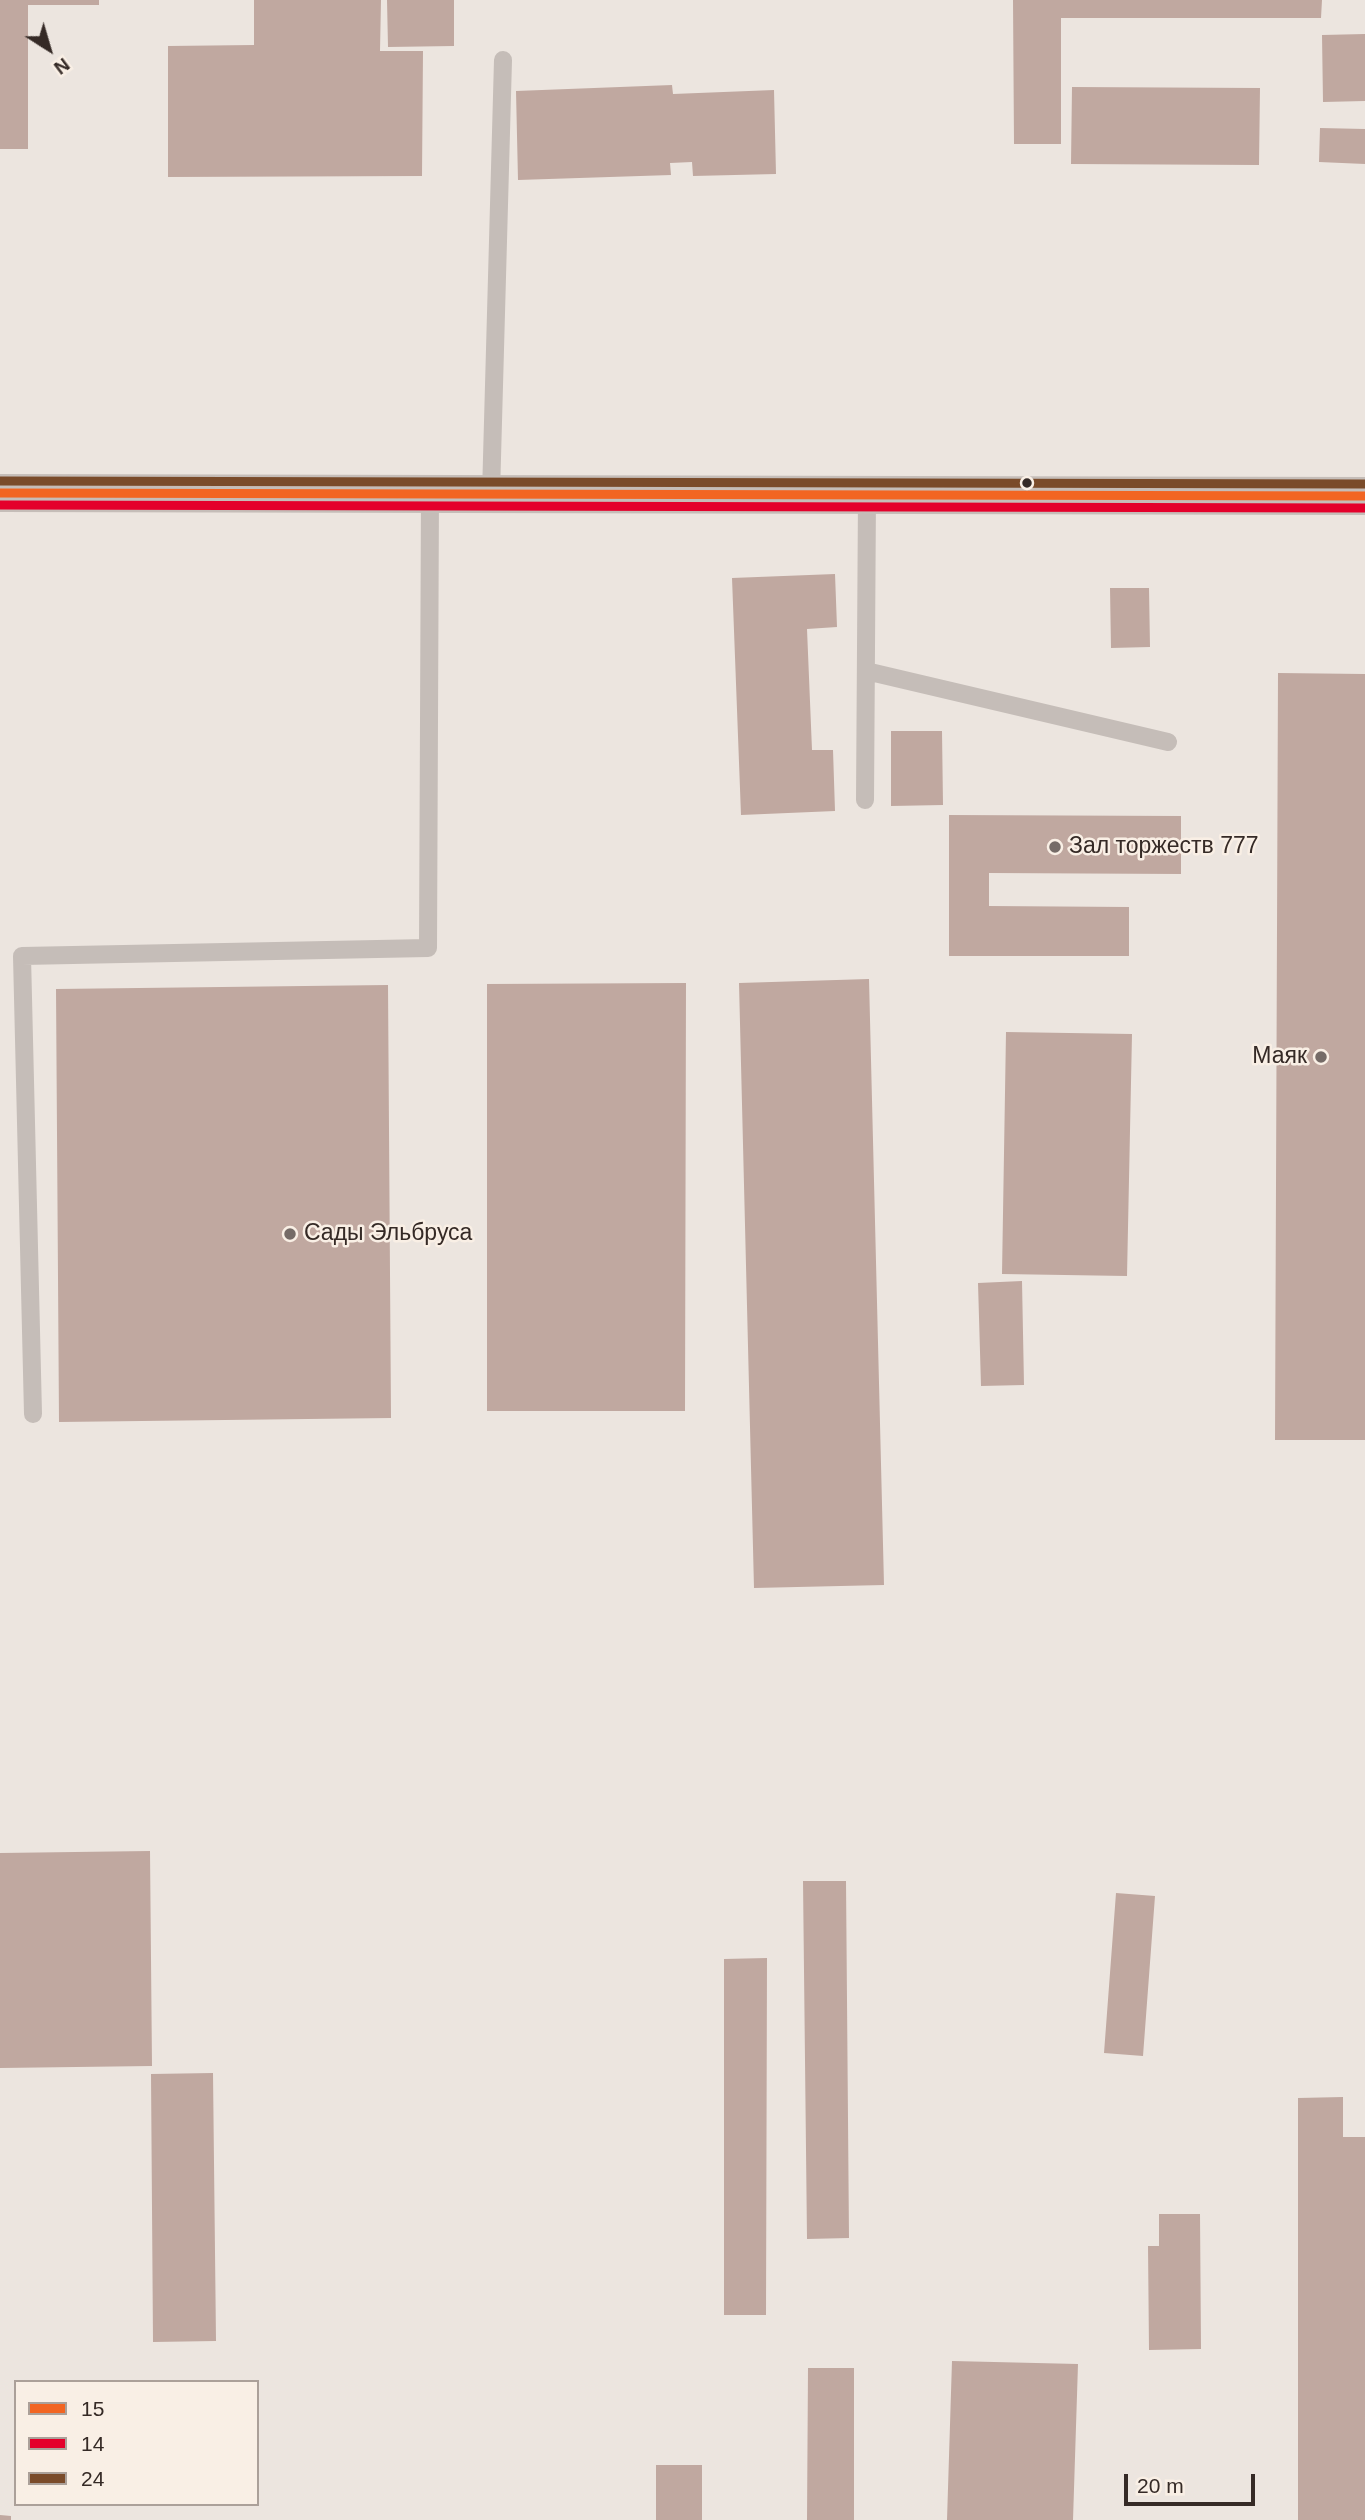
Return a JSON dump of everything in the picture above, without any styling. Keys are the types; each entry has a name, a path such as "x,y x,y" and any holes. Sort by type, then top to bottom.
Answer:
{"street":[{"path":"0,493 1365,496"}],"lane":[{"path":"491,494 503,60"},
{"path":"33,1415 22,956 428,948 430,493"},
{"path":"865,800 867,495"},
{"path":"866,671 1168,742"}],"building":[{"path":"0,0 99,0 99,5 28,5 28,149 0,149"},
{"path":"254,0 381,0 380,51 423,51 422,176 168,177 168,46 254,45"},
{"path":"387,0 454,0 454,46 388,47"},
{"path":"1013,0 1322,0 1321,18 1061,18 1061,144 1014,144"},
{"path":"1365,34 1365,101 1323,102 1322,35"},
{"path":"672,85 673,94 774,90 776,174 693,176 692,162 670,163 671,175 518,180 516,91"},
{"path":"1072,87 1260,88 1259,165 1071,164"},
{"path":"1320,128 1365,129 1365,164 1319,162"},
{"path":"835,574 837,627 807,629 812,750 833,750 835,811 741,815 732,578"},
{"path":"1110,588 1149,588 1150,647 1111,648"},
{"name":"Маяк","path":"1278,673 1365,674 1365,1440 1275,1440"},
{"path":"891,731 942,731 943,805 891,806"},
{"path":"949,815 1181,816 1181,874 989,873 989,906 1129,907 1129,956 949,956"},
{"path":"869,979 884,1585 754,1588 739,983"},
{"path":"686,983 685,1411 487,1411 487,984"},
{"path":"388,985 391,1418 59,1422 56,989"},
{"path":"1006,1032 1132,1034 1127,1276 1002,1274"},
{"path":"1022,1281 1024,1385 981,1386 978,1283"},
{"path":"150,1851 152,2066 0,2068 0,1853"},
{"path":"803,1881 846,1881 849,2238 807,2239"},
{"path":"1116,1893 1155,1896 1143,2056 1104,2053"},
{"path":"767,1958 766,2315 724,2315 724,1959"},
{"path":"213,2073 216,2341 153,2342 151,2074"},
{"path":"1343,2097 1343,2137 1365,2137 1365,2520 1298,2520 1298,2098"},
{"path":"1159,2214 1200,2214 1201,2349 1149,2350 1148,2246 1159,2246"},
{"path":"952,2361 1078,2364 1073,2520 947,2520"},
{"path":"808,2368 854,2368 854,2520 807,2520"},
{"path":"656,2465 702,2465 702,2520 656,2520"},
{"path":"0,2515 11,2516 11,2520 0,2520"}],"transit line":[{"name":"24","path":"0,481 1365,484"},
{"name":"15","path":"0,493 1365,496"},
{"name":"14","path":"0,505 1365,508"}],"place":[{"name":"Зал торжеств 777","path":"1055,847"},
{"name":"Маяк","path":"1321,1057"},
{"name":"Сады Эльбруса","path":"290,1234"}]}
